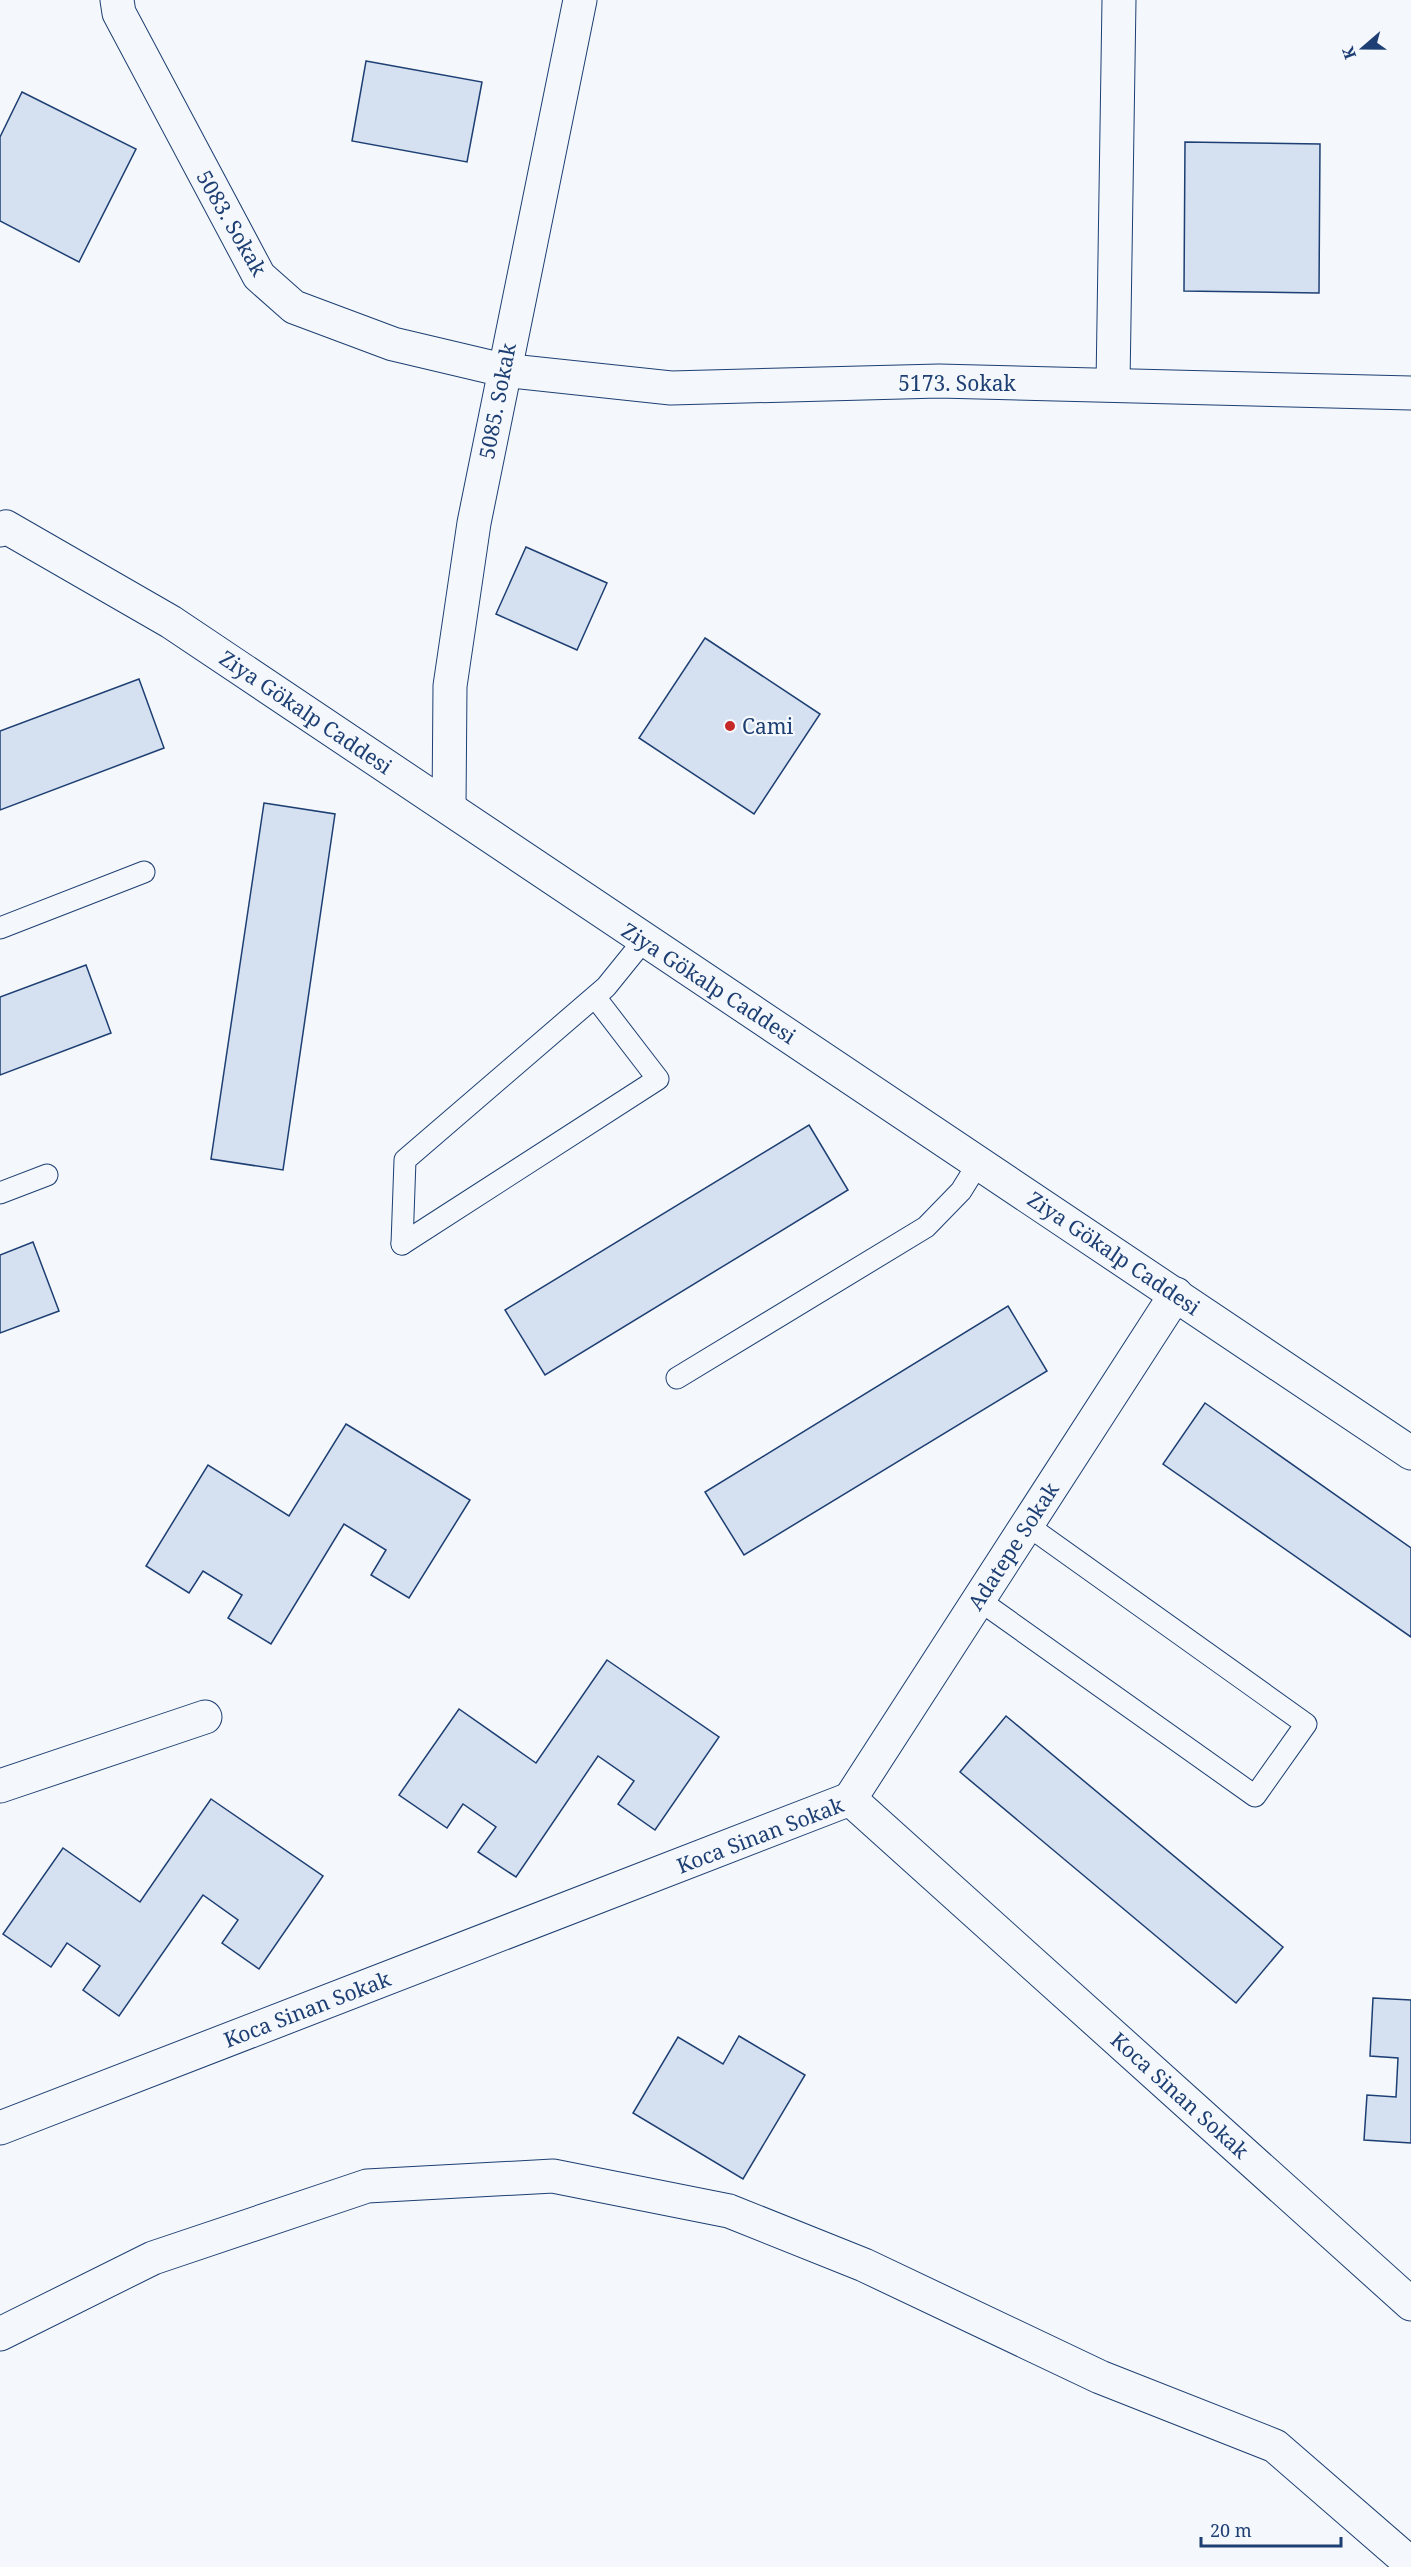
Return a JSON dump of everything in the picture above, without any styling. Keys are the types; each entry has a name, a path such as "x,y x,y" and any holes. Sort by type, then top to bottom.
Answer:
{"street":[{"name":"5083. Sokak","path":"117,0 119,14 259,276 294,307 393,344 503,370"},
{"name":"5085. Sokak","path":"449,807 450,686 474,524 503,370 580,0"},
{"path":"1113,384 1119,0"},
{"name":"5173. Sokak","path":"503,370 671,388 939,381 1411,393"},
{"name":"Ziya Gökalp Caddesi","path":"2,526 171,622 1411,1453"},
{"name":"Adatepe Sokak","path":"850,1799 1176,1294"},
{"path":"0,1786 205,1717"},
{"name":"Koca Sinan Sokak","path":"0,2128 850,1799 1411,2304"},
{"path":"0,2334 153,2258 367,2187 553,2176 729,2211 864,2265 1100,2377 1275,2446 1411,2564"}],"lane":[{"path":"0,928 144,872"},
{"path":"595,997 658,1079 402,1244 405,1160 595,997 616,977 644,940"},
{"path":"677,1378 926,1227 961,1191 979,1162"},
{"path":"0,1193 47,1175"},
{"path":"979,1600 1255,1796 1306,1724 1027,1525"}],"building":[{"path":"366,61 482,82 467,162 352,141"},
{"path":"22,92 136,149 79,262 0,221 0,137"},
{"path":"1185,142 1320,144 1319,293 1184,291"},
{"path":"526,547 607,583 577,650 496,614"},
{"name":"Cami","path":"705,638 820,714 754,814 639,738"},
{"path":"139,679 164,748 0,810 0,731"},
{"path":"264,803 335,814 283,1170 211,1159"},
{"path":"86,965 111,1033 0,1075 0,997"},
{"path":"809,1125 848,1190 545,1375 505,1310"},
{"path":"33,1242 59,1311 0,1333 0,1255"},
{"path":"1008,1306 1047,1371 744,1555 705,1492"},
{"path":"1205,1403 1411,1548 1411,1637 1163,1464"},
{"path":"346,1424 470,1500 409,1598 371,1575 386,1550 344,1524 271,1644 228,1618 242,1595 203,1571 189,1593 146,1566 208,1465 289,1516"},
{"path":"607,1660 719,1737 655,1830 618,1804 634,1781 598,1756 516,1877 478,1852 496,1827 463,1804 447,1828 399,1795 459,1709 536,1763"},
{"path":"1006,1716 1283,1947 1236,2003 960,1772"},
{"path":"211,1799 323,1876 259,1969 222,1943 238,1920 203,1895 119,2016 83,1990 100,1966 67,1943 51,1967 3,1934 63,1848 140,1902"},
{"path":"1373,1998 1411,2000 1411,2143 1364,2140 1367,2095 1396,2097 1398,2058 1370,2056"},
{"path":"739,2036 805,2075 743,2179 633,2113 678,2037 723,2064"}],"place":[{"name":"Cami","path":"730,726"}]}
